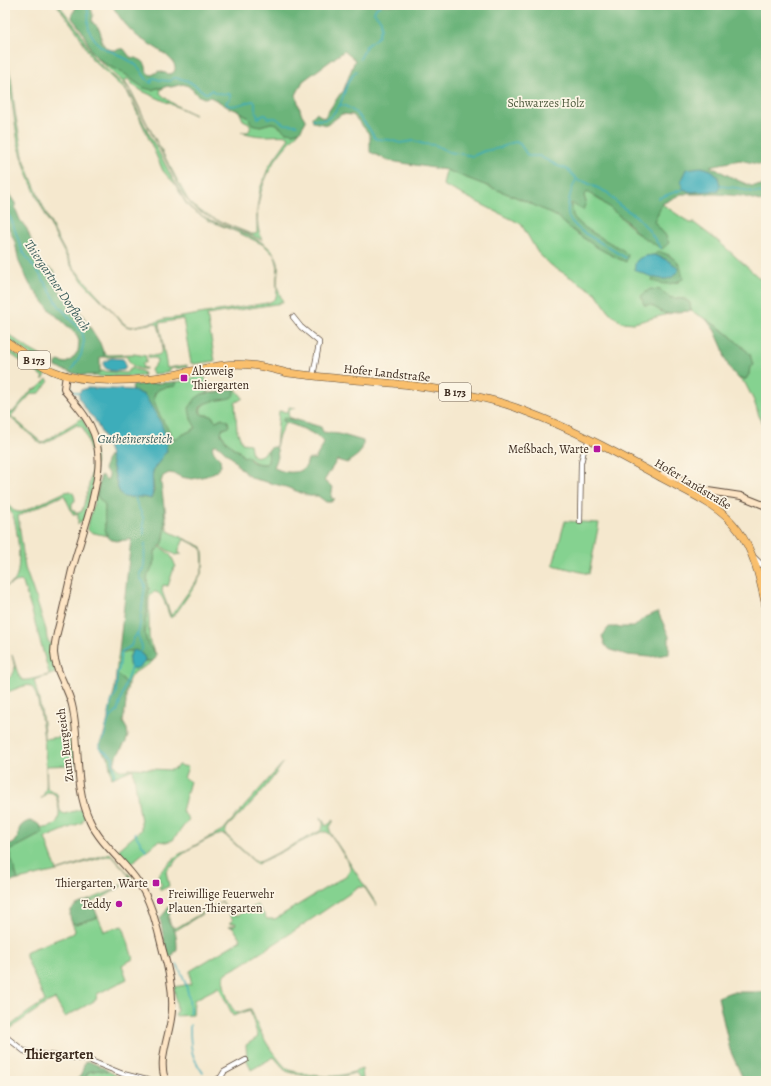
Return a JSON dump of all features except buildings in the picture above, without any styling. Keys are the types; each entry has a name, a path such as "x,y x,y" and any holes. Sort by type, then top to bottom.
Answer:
{"main road":[{"name":"Hofer Landstraße","path":"5,340 42,365 66,375 80,378 98,380 149,379 237,364 313,376 407,385 466,394 526,411 589,440 660,477 699,498 730,519 744,538 754,556 766,607"}],"street":[{"path":"293,316 301,326 319,342 313,376"},
{"name":"Zum Burgteich","path":"66,375 64,388 65,392 85,415 94,434 98,447 99,468 98,478 86,525 67,590 55,644 55,659 59,674 72,705 85,807 94,828 104,843 125,864 140,883 151,907 168,967 171,984 172,1009 163,1064 163,1073 166,1081"},
{"path":"580,522 581,463 584,450 589,440"},
{"path":"660,477 665,474 708,491 741,496 766,506"},
{"name":"Hofer Landstraße","path":"754,556 766,569"},
{"path":"5,1036 24,1051 37,1054 86,1059 123,1074 151,1081"},
{"path":"215,1081 221,1077 224,1072 246,1060"},
{"path":"221,1077 225,1081"}],"green space":[{"path":"57,5 59,5 80,32 94,58 121,83 129,93 146,128 188,205 212,221 261,242 270,249 276,257 278,267 275,256 264,245 208,220 190,208 185,202 175,184 163,171 128,93 92,59 78,33"},
{"name":"Schwarzes Holz","path":"73,5 90,5 93,16 92,22 100,30 103,44 112,50 124,49 130,57 144,62 147,72 152,75 159,71 168,74 172,73 175,70 175,65 166,55 133,33 112,5 766,5 766,166 740,160 710,166 751,186 766,185 766,201 764,202 741,196 681,194 662,204 654,222 666,236 669,243 662,249 638,234 627,222 599,199 587,192 584,196 586,202 583,210 571,203 573,215 576,220 595,234 623,250 628,255 626,262 598,248 571,229 556,216 521,199 446,170 390,161 370,152 370,135 353,115 342,114 327,125 313,122 312,117 316,113 324,118 340,94 343,92 355,60 344,51 303,81 296,95 301,113 306,121 300,131 293,133 285,132 277,124 271,123 260,126 252,124 247,116 239,111 229,108 210,97 204,98 197,95 188,86 183,84 152,90 144,88 125,74 97,58 92,52 82,31 72,18 72,14 76,8","holes":["702,167 711,170 718,177 717,191 691,192"]},
{"path":"5,54 11,78 15,112 23,156 41,202 73,267 115,314 85,284 72,267 36,195 27,173 18,143"},
{"path":"97,58 125,74 135,82 152,90 163,88 161,89 160,93 164,97 176,106 195,115 142,91 133,85 129,80 125,80 188,200 200,212 191,205 183,194 129,89"},
{"path":"239,111 260,126 271,123 277,124 280,128 293,133 300,131 274,162 265,180 259,200 257,220 260,189 269,166 289,138 288,136 261,136 241,132 248,132 250,130 250,126 249,123 243,120"},
{"path":"446,170 541,208 557,216 573,231 591,243 611,255 625,261 628,255 584,227 575,219 572,214 571,202 586,202 584,196 587,192 614,211 637,234 666,236 654,222 662,204 690,223 694,223 718,241 766,284 766,429 745,383 739,379 746,379 749,374 750,354 727,333 691,311 690,303 685,299 671,298 660,290 651,305 668,314 634,323 622,322 609,312 596,293 552,266 538,253 521,224 443,185","holes":["658,252 669,255 678,263 682,275 679,282 672,283 652,280 654,277 635,270 645,256 654,255"]},
{"path":"5,188 15,203 20,220 27,229 38,259 42,265 55,272 62,296 81,313 100,343 105,357 100,357 100,371 98,374 82,375 56,367 56,363 58,361 66,363 72,359 78,351 79,341 76,334 50,310 30,285 19,262 15,242 5,220"},
{"path":"257,220 262,240 227,224 251,234 255,234 257,233"},
{"path":"658,251 668,255 680,265 684,278 677,282 668,284 652,280 654,277 662,279 677,267 665,259 654,255"},
{"path":"277,285 283,302 279,302 279,304 207,315 215,361 195,364 191,363 183,319 159,323 167,368 187,365 187,367 174,368 164,373 153,374 151,370 157,362 156,358 149,358 148,355 158,355 162,350 162,342 158,325 155,323 137,326 164,319 267,303 276,297"},
{"path":"650,289 660,290 671,298 684,299 690,303 691,311 668,314 651,305 644,305 641,296"},
{"path":"706,319 727,333 750,354 753,365 750,367 749,374 746,379 739,379 730,369 715,331"},
{"path":"5,332 29,349 50,361 54,360 53,364 50,365 29,354 5,337"},
{"path":"5,347 46,375 43,380 43,377 5,350"},
{"path":"103,352 108,355 134,354 146,356 146,363 142,363 143,368 146,369 136,368 126,356 105,357"},
{"path":"132,368 143,372 144,375 110,377 92,376 98,374 100,371 126,373"},
{"path":"204,374 209,393 202,394 191,419 196,428 174,439 156,408 154,395 161,389 175,386 176,383 174,382 184,381"},
{"path":"47,379 49,381 39,394 31,394 11,416 42,443 82,418 89,432 95,457 94,481 84,521 78,524 78,514 73,514 64,495 18,516 25,568 38,601 37,602 46,630 47,639 52,647 52,659 56,673 34,680 42,717 44,739 73,735 75,765 46,766 47,788 57,794 60,811 64,814 82,809 85,818 82,820 83,822 45,838 57,871 18,880 8,851 43,833 40,825 42,828 48,828 55,824 59,817 59,808 57,798 53,793 48,792 41,799 46,788 46,767 41,718 35,692 31,686 28,685 5,692 5,681 14,673 12,655 18,673 23,680 48,675 49,673 23,583 21,581 15,582 5,587 15,580 19,558 15,522 5,500 16,512 22,512 65,492 71,491 75,499 72,503 72,508 78,513 82,511 89,486 92,466 88,441 82,427 77,425 41,444 10,417 5,415 5,413 13,412 32,390 38,388"},
{"path":"174,382 177,384 175,386 163,388 157,391 154,395 154,401 156,408 174,439 196,428 191,419 189,408 196,398 202,394 226,391 235,388 232,397 207,403 200,408 200,412 203,415 212,416 216,421 222,418 228,421 229,426 222,429 221,434 227,443 243,457 247,456 253,462 258,464 266,464 268,460 268,450 272,447 276,447 278,457 274,467 281,471 299,471 306,466 308,459 315,459 324,442 309,431 283,421 284,418 321,427 323,432 339,434 363,441 363,445 359,454 347,463 337,460 324,481 333,487 331,498 335,499 331,502 326,502 318,496 309,496 286,487 251,478 232,458 216,445 213,445 213,449 214,453 220,459 221,466 217,471 206,476 192,479 169,473 163,476 161,482 165,531 163,543 155,552 154,562 148,574 147,581 149,589 145,622 145,635 148,645 156,654 156,658 153,661 145,661 141,653 135,651 119,652 131,539 116,541 109,538 105,530 105,505 97,496 101,475 107,480 109,476 109,474 104,470 106,461 110,455 118,489 127,497 142,497 151,499 154,491 152,475 155,466 160,461 162,455 144,395 133,390 132,387 134,385"},
{"path":"235,388 243,398 235,403 237,430 242,443 250,444 252,455 254,456 260,456 268,450 268,460 266,464 256,463 249,457 243,457 239,451 231,446 221,434 222,429 227,428 222,418 216,421 213,417 203,415 201,412 201,408 205,404 213,400 221,400 228,397 235,393"},
{"path":"289,407 296,408 291,410 288,415 289,417 297,420 284,418 283,421 285,423 279,435 276,447 279,411 288,412"},
{"path":"101,475 97,496 105,505 105,527 107,536 90,532 87,529"},
{"path":"164,507 168,531 202,547 203,564 202,548 184,539 178,552 182,554 175,555 161,546 165,533"},
{"path":"565,521 599,523 589,574 553,565"},
{"path":"160,547 164,549 169,553 176,567 174,568 168,586 163,585 162,591 171,616 200,576 194,587 171,618 160,594 154,592 150,595 149,637 150,643 156,654 148,645 145,635 147,596 149,589 147,581 148,574 154,562 155,552"},
{"path":"658,612 669,636 669,654 650,657 627,655 608,649 605,645 602,636 609,627 634,627 645,617"},
{"path":"128,650 132,651 129,658 134,669 143,664 145,661 153,661 133,674 130,677 128,685 116,673 119,652"},
{"path":"116,673 128,685 123,722 127,729 128,736 126,742 116,757 114,766 110,768 108,756 105,755 100,748 100,743 104,735 108,719 115,688"},
{"path":"283,763 258,796 226,828 226,835 253,860 258,862 320,831 323,826 321,817 326,826 334,820 330,827 330,833 377,905 365,888 358,888 279,941 224,975 225,990 231,1006 237,1013 251,1009 266,1042 274,1054 287,1068 311,1075 326,1076 339,1076 362,1069 363,1081 361,1081 354,1073 338,1078 322,1078 289,1072 286,1071 274,1057 251,1070 247,1060 246,1045 258,1037 250,1010 233,1016 219,987 194,1000 193,1015 175,1016 177,1009 174,987 191,984 190,971 241,940 233,927 229,926 235,925 236,923 229,923 233,920 222,901 229,913 232,915 238,915 257,905 267,919 275,919 347,875 349,871 349,864 333,838 327,832 321,832 257,864 225,835 221,834 204,841 180,856 166,871 169,886 161,890 159,887 162,885 158,876 162,870 178,855 224,829"},
{"path":"115,764 120,770 133,768 171,770 176,768 178,765 188,767 184,778 190,781 182,811 189,819 173,840 167,842 158,841 129,865 116,852 141,830 141,822 133,769 112,778 110,768"},
{"path":"29,821 39,824 43,833 9,851 18,880 5,883 5,843 13,844 18,837 21,826"},
{"path":"110,853 124,869 112,856 106,856 57,871"},
{"path":"125,870 132,878 132,882 131,880 112,892 97,900 92,902 89,900 114,890 128,880 129,876"},
{"path":"89,900 92,902 98,917 76,924 72,923 70,918 71,910 77,905"},
{"path":"222,901 175,931 171,925 175,928"},
{"path":"174,905 168,919 176,934 177,949 171,958 168,958 160,918 168,907"},
{"path":"98,917 104,931 122,926 124,929 133,959 122,965 127,979 97,994 96,1000 65,1017 55,999 48,1002 7,1031 7,1036 5,1034 5,1030 45,1001 26,957 27,951 74,933 75,930 72,923 76,924"},
{"path":"731,992 766,992 766,1081 744,1081 730,1050 718,997"},
{"path":"88,1061 108,1071 106,1072 99,1070 88,1072 84,1081 75,1081 81,1075 85,1062"},
{"path":"99,1070 106,1072 108,1071 117,1076 110,1081 84,1081 88,1072"}],"water":[{"path":"701,167 709,169 717,175 720,186 717,191 691,192 683,189 681,180 686,169"},
{"path":"654,255 672,263 677,267 678,271 674,276 671,278 662,279 652,277 635,270 637,260"},
{"path":"112,358 123,359 125,361 124,370 113,371 105,367 105,362"},
{"name":"Gutheinersteich","path":"88,388 133,390 144,395 161,423 165,434 167,452 155,466 153,471 153,491 151,499 141,497 125,497 118,489 105,440 94,418 89,414 79,397 81,390"},
{"path":"135,650 144,657 145,662 141,666 134,669 131,668 129,662 132,651"}],"waterway":[{"path":"86,5 88,9 88,25 90,32 100,46 134,64 151,83 152,79 154,78 170,81 173,78 182,79 190,82 205,93 212,90 215,93 230,94 230,99 226,102 227,105 230,106 253,101 255,102 255,109 258,118 266,115 268,118 276,118 284,124 297,125"},
{"path":"360,59 366,46 378,37 381,28 381,20 374,13 376,8 381,5"},
{"path":"340,105 348,82 356,71"},
{"path":"313,119 323,120 329,118 340,105 345,106 360,117 377,139 390,140 400,143 413,141 435,145 449,152 473,156 484,151 500,148 516,142 520,144 528,156 539,156 567,169 580,182 583,181 608,193 619,205 636,216 647,228 661,248"},
{"path":"576,180 569,199 569,218 581,231 626,258"},
{"path":"720,186 766,193"},
{"path":"659,198 683,189"},
{"name":"Thiergartner Dorfbach","path":"5,210 11,219 22,250 39,273 59,306 82,332 84,341 81,355 72,369"},
{"name":"Thiergartner Dorfbach","path":"70,384 72,391 79,393"},
{"name":"Thiergartner Dorfbach","path":"135,497 143,517 144,534"},
{"name":"Thiergartner Dorfbach","path":"114,776 113,758 100,748 100,744 105,735 111,703 116,693 117,672 119,669 121,652 131,646 139,630 145,585 140,577 140,573 144,566 145,543"},
{"path":"138,634 142,650 138,653"},
{"path":"109,719 117,712 131,667"},
{"name":"Thiergartner Dorfbach","path":"135,833 146,850"},
{"name":"Thiergartner Dorfbach","path":"177,964 187,988 190,1014"},
{"name":"Thiergartner Dorfbach","path":"190,1025 192,1052 203,1073"}],"place":[{"name":"Abzweig Thiergarten","path":"184,378"},
{"name":"Meßbach, Warte","path":"597,449"},
{"name":"Thiergarten, Warte","path":"156,883"},
{"name":"Freiwillige Feuerwehr Plauen-Thiergarten","path":"160,901"},
{"name":"Teddy","path":"119,904"}],"district":[{"name":"Thiergarten","path":"59,1054"}]}
